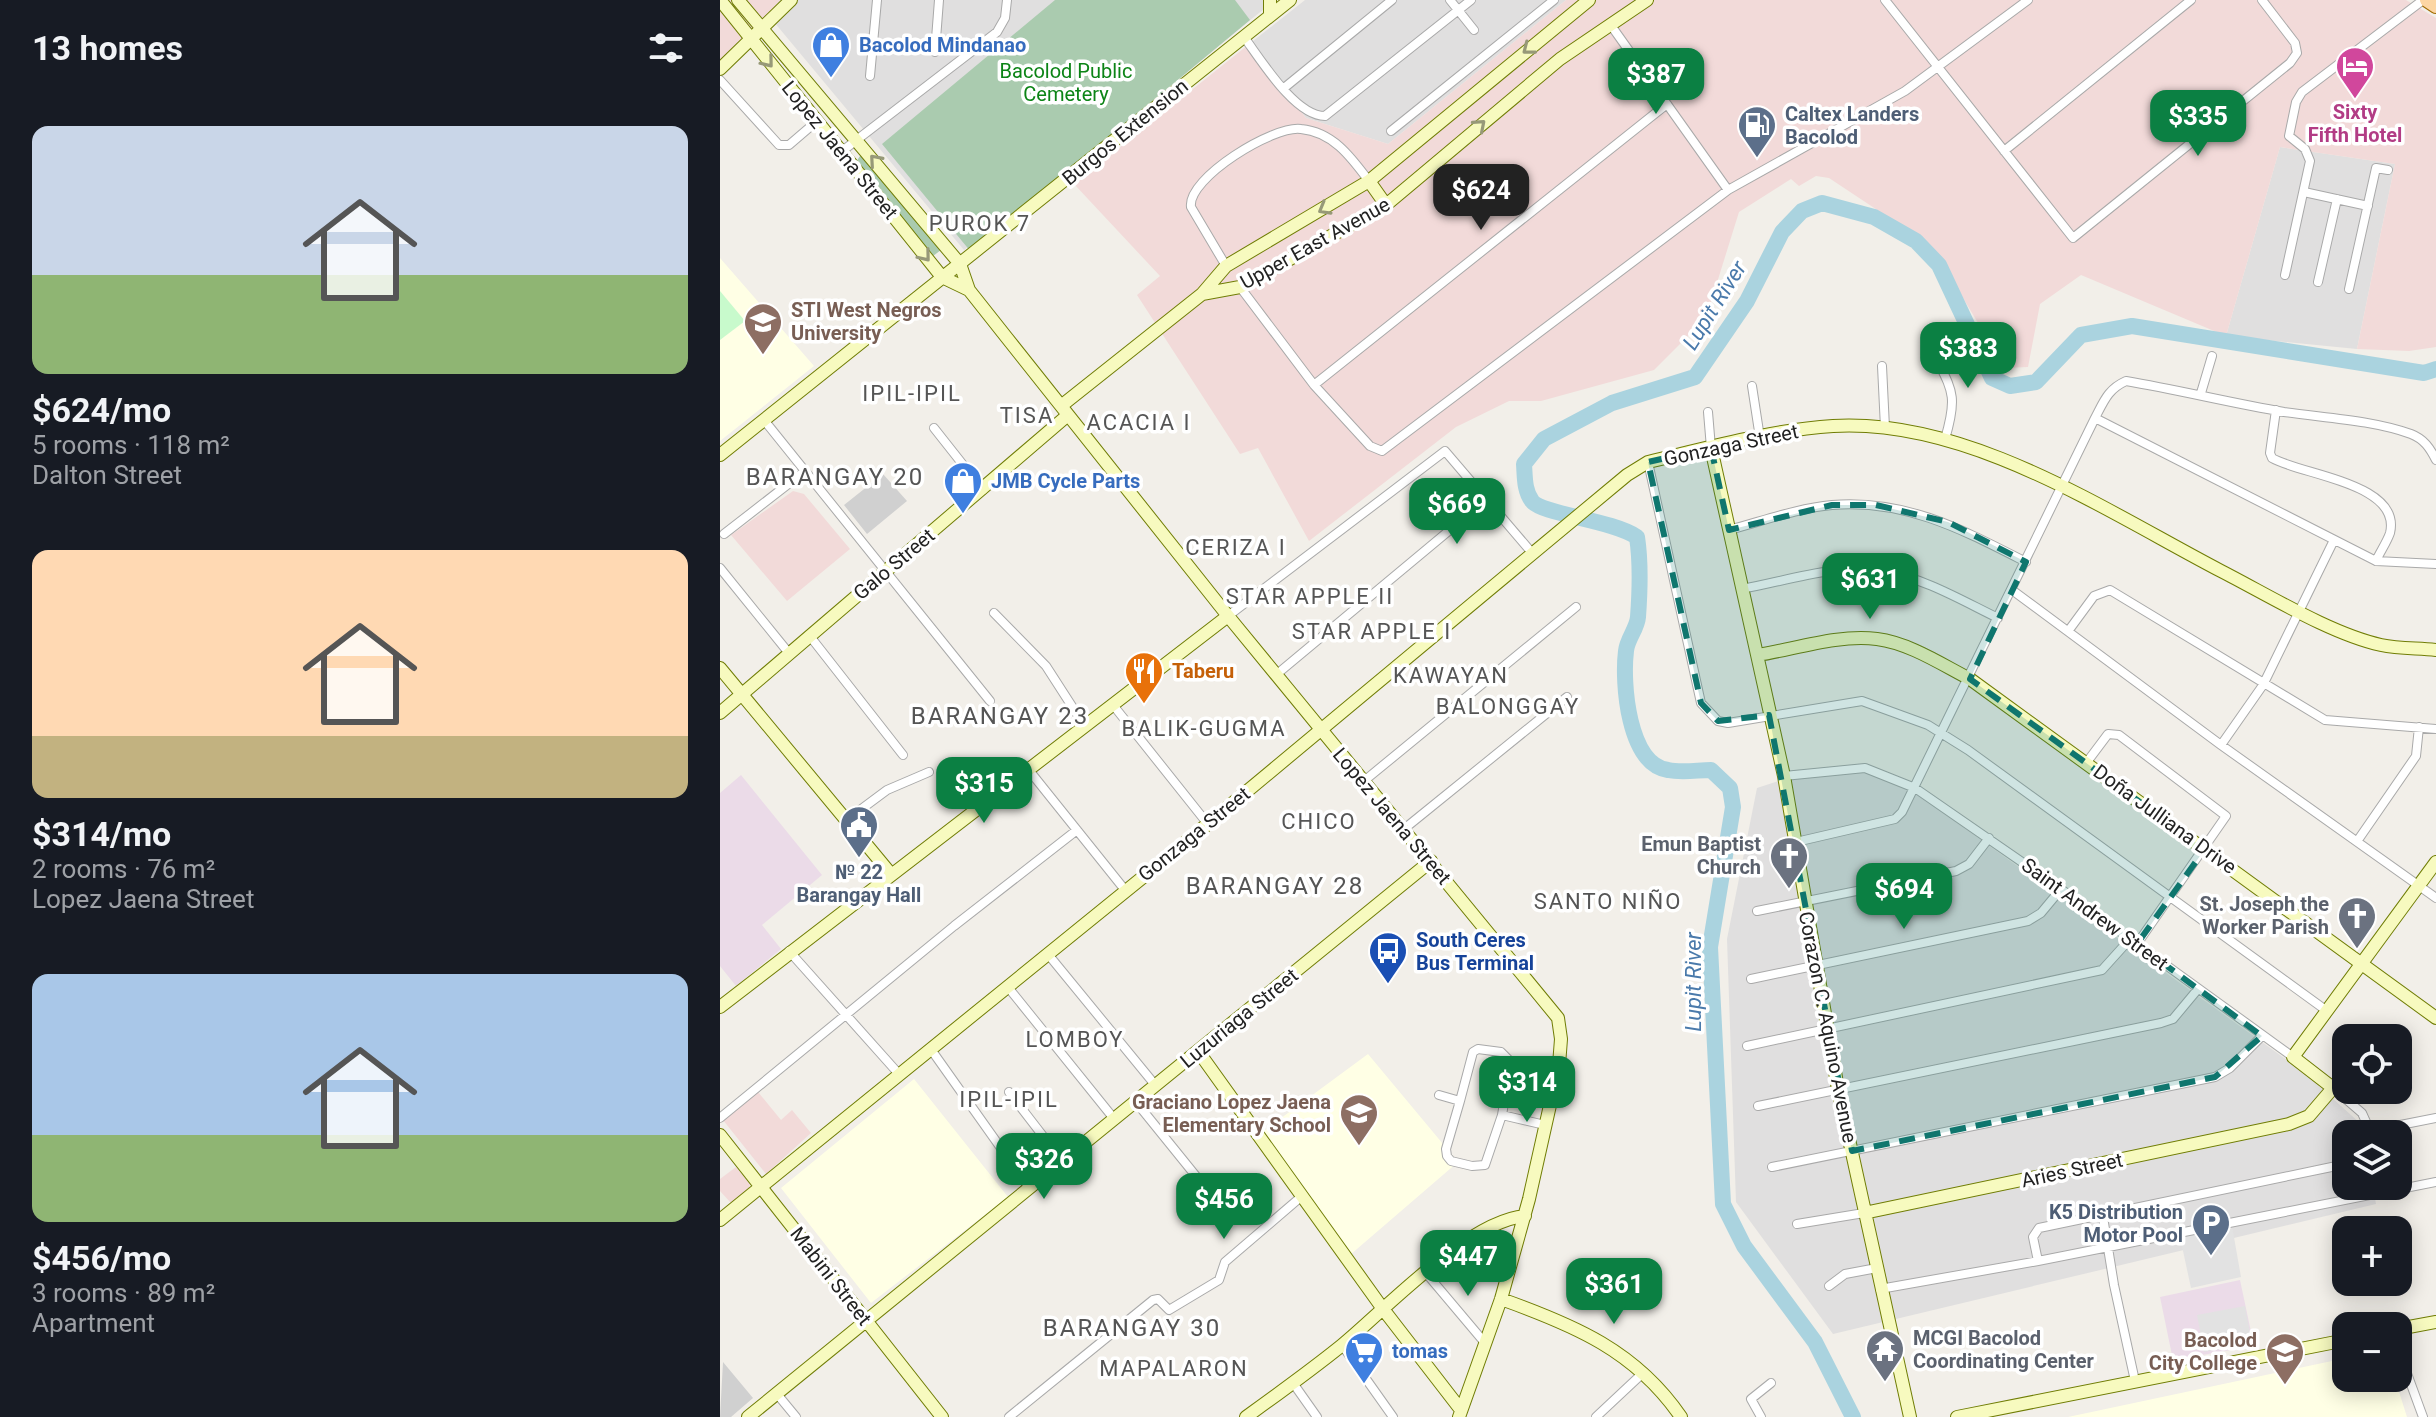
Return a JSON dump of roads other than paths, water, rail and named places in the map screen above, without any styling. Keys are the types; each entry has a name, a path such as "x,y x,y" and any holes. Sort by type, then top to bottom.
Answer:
{"main road":[{"path":"2425,0 2436,6"}],"street":[{"name":"Lopez Jaena Street","path":"720,0 942,277 969,290"},
{"name":"Lopez Jaena Street","path":"738,0 960,264 969,290 1321,731 1558,1018 1561,1052 1525,1216 1501,1299 1460,1414"},
{"path":"720,69 791,0"},
{"path":"870,76 877,0"},
{"path":"935,52 939,0"},
{"path":"841,152 997,32 1005,18 1007,0"},
{"path":"1270,0 1270,16"},
{"name":"Burgos Extension","path":"720,455 1290,0"},
{"path":"1284,88 1392,0"},
{"path":"1450,0 1474,30"},
{"path":"1244,37 1306,111 1325,116 1471,0"},
{"path":"1391,131 1554,0"},
{"name":"Upper East Avenue","path":"1065,411 1202,294 1226,266 1369,181 1589,0"},
{"name":"Upper East Avenue","path":"1202,294 1240,287 1386,205 1497,110 1610,24 1647,0"},
{"path":"1885,0 2073,238 2290,63 2297,53 2295,43 2262,0"},
{"path":"1386,205 1346,152 1315,132 1289,128 1259,141 1198,184 1189,198 1191,207 1240,287 1314,385 1377,450 1386,449 1728,190 1882,105 1939,68 2028,0"},
{"path":"2004,151 2191,0"},
{"path":"2285,275 2304,192 2309,154 2289,136 2288,129 2299,97 2425,0"},
{"path":"1610,24 1728,190"},
{"path":"720,80 779,145 789,145 817,121"},
{"path":"1314,385 1667,104"},
{"path":"2349,289 2376,168 2388,170"},
{"path":"2304,192 2368,206"},
{"path":"2318,282 2337,199"},
{"path":"1931,347 1951,386 1955,406 1945,439"},
{"path":"2201,393 2212,356"},
{"path":"1882,366 1885,428"},
{"path":"1796,842 1895,819 1915,788 1970,679 2110,390 2126,381 2414,435 2429,446 2436,460"},
{"path":"1752,386 1760,438"},
{"path":"2276,410 2272,458 2366,490 2384,506 2391,522 2390,533 2376,561"},
{"name":"Galo Street","path":"720,713 809,634 983,490 1065,411"},
{"path":"1708,412 1711,448"},
{"path":"2095,418 2376,561 2436,564"},
{"path":"764,420 990,701"},
{"name":"Gonzaga Street","path":"720,1220 1321,731 1627,475 1648,462 1760,438 1836,426 1885,428 1945,439 1980,451 2061,488 2301,612 2382,645 2436,650"},
{"path":"934,428 983,490"},
{"name":"Corazon C. Aquino Avenue","path":"1711,448 1784,776 1803,903 1838,1089 1910,1417"},
{"path":"720,1007 890,873 1445,451 1533,554"},
{"path":"1648,462 1701,703 1718,721 1862,701 1906,715 1942,734 2327,1011"},
{"path":"724,534 805,471"},
{"path":"1277,674 1487,499"},
{"path":"1729,530 1832,505 1876,505 1914,511 1948,522 2026,562"},
{"path":"2221,745 2263,685 2334,540"},
{"path":"720,568 788,652"},
{"path":"1742,589 1837,571 1881,570 1922,581 1998,618"},
{"path":"2012,590 2221,745 2436,898"},
{"path":"2069,630 2094,596 2110,590 2263,685 2332,722 2436,729"},
{"path":"1364,781 1576,607"},
{"path":"994,613 1046,666 1084,725"},
{"path":"809,634 903,755"},
{"name":"Doña Julliana Drive","path":"1758,655 1830,642 1879,639 1905,647 1970,679 2436,1018"},
{"path":"720,668 890,873"},
{"path":"1404,829 1567,697"},
{"path":"1113,705 1207,823"},
{"path":"2358,840 2416,756 2419,727"},
{"path":"1747,1046 2102,970 2133,941 2170,898 2224,821 2223,811 2119,735 2108,734 2087,762"},
{"name":"Saint Andrew Street","path":"1784,776 1865,768 1915,788 2061,889 2332,1087"},
{"path":"1028,769 1125,890"},
{"path":"848,819 887,790 929,772"},
{"path":"720,1118 1077,830"},
{"path":"1757,911 1956,871 1969,864 1989,838"},
{"name":"Luzuriaga Street","path":"748,1417 1431,861"},
{"path":"2293,1057 2363,966 2436,862"},
{"path":"1751,979 2028,921 2041,913 2061,889"},
{"path":"789,951 898,1073"},
{"path":"1047,953 1156,1086"},
{"path":"1007,986 1115,1120"},
{"path":"1758,1106 2161,1023 2173,1019 2198,989"},
{"path":"1772,1167 2215,1077 2230,1068 2262,1036"},
{"path":"930,1048 1030,1189"},
{"path":"1478,1049 1501,1052 1511,1062 1502,1115 1485,1165 1479,1167 1451,1161 1446,1149 1473,1052 1478,1049"},
{"path":"1198,1051 1460,1414"},
{"name":"Aries Street","path":"1797,1224 1864,1213 2289,1124 2309,1116 2332,1089"},
{"path":"1009,1092 1063,1162"},
{"path":"1439,1095 1460,1101"},
{"path":"1136,1102 1208,1191"},
{"name":"Saint Andrew Street","path":"2352,1104 2365,1120"},
{"path":"1502,1115 1545,1125"},
{"path":"2412,1123 2436,1118"},
{"name":"Mabini Street","path":"720,1135 942,1417"},
{"path":"2038,1261 2034,1232 2332,1167"},
{"path":"2412,1185 2436,1182"},
{"path":"1009,1417 1153,1300 1158,1299 1169,1310 1219,1280 1225,1262 1302,1196"},
{"path":"1880,1289 2038,1261 2332,1200"},
{"path":"1247,1417 1492,1224 1525,1216"},
{"path":"2103,1217 2135,1381"},
{"path":"1829,1286 1845,1274 1877,1268"},
{"path":"1426,1273 1485,1343"},
{"path":"1501,1299 1563,1320 1599,1338 1644,1372 1681,1417"},
{"path":"2412,1326 2436,1322"},
{"path":"1957,1417 2332,1343"},
{"path":"1342,1345 1393,1417"},
{"path":"1596,1417 1644,1372"},
{"path":"1293,1383 1317,1417"},
{"path":"1761,1417 1751,1399 1771,1383"},
{"path":"2412,1387 2423,1417"},
{"path":"777,1394 796,1417"},
{"path":"1021,1408 1028,1417"}],"waterway":[{"name":"Lupit River","path":"1853,1417 1815,1342 1744,1246 1723,1204 1710,947 1733,807 1730,788 1711,770 1673,771 1655,764 1636,738 1627,701 1625,665 1627,647 1638,617 1640,577 1637,537 1611,526 1538,506 1528,492 1524,464 1544,439 1612,403 1695,377 1747,301 1782,232 1802,211 1822,203 1874,217 1916,241 1939,265 1992,378 2010,386 2036,382 2081,335 2132,326 2424,373 2436,369"}],"place":[{"name":"Bacolod Mindanao","path":"831,79"},
{"name":"Sixty Fifth Hotel","path":"2355,100"},
{"name":"Caltex Landers Bacolod","path":"1757,159"},
{"name":"STI West Negros University","path":"763,356"},
{"name":"JMB Cycle Parts","path":"963,515"},
{"name":"Taberu","path":"1144,705"},
{"name":"№ 22 Barangay Hall","path":"859,859"},
{"name":"Emun Baptist Church","path":"1789,890"},
{"name":"St. Joseph the Worker Parish","path":"2357,950"},
{"name":"South Ceres Bus Terminal","path":"1388,985"},
{"name":"Graciano Lopez Jaena Elementary School","path":"1359,1147"},
{"name":"K5 Distribution Motor Pool","path":"2211,1257"},
{"name":"MCGI Bacolod Coordinating Center","path":"1885,1383"},
{"name":"tomas","path":"1364,1385"},
{"name":"Bacolod City College","path":"2285,1386"}],"district":[{"name":"PUROK 7","path":"980,223"},
{"name":"IPIL-IPIL","path":"912,393"},
{"name":"TISA","path":"1027,415"},
{"name":"ACACIA I","path":"1139,422"},
{"name":"BARANGAY 20","path":"835,477"},
{"name":"CERIZA I","path":"1236,547"},
{"name":"STAR APPLE II","path":"1310,596"},
{"name":"STAR APPLE I","path":"1372,631"},
{"name":"KAWAYAN","path":"1451,675"},
{"name":"BALONGGAY","path":"1508,706"},
{"name":"BARANGAY 23","path":"1000,716"},
{"name":"BALIK-GUGMA","path":"1204,728"},
{"name":"CHICO","path":"1319,821"},
{"name":"BARANGAY 28","path":"1275,886"},
{"name":"SANTO NIÑO","path":"1608,901"},
{"name":"LOMBOY","path":"1075,1039"},
{"name":"IPIL-IPIL","path":"1009,1099"},
{"name":"BARANGAY 30","path":"1132,1328"},
{"name":"MAPALARON","path":"1174,1368"}],"park label":[{"name":"Bacolod Public Cemetery","path":"1066,82"}]}
